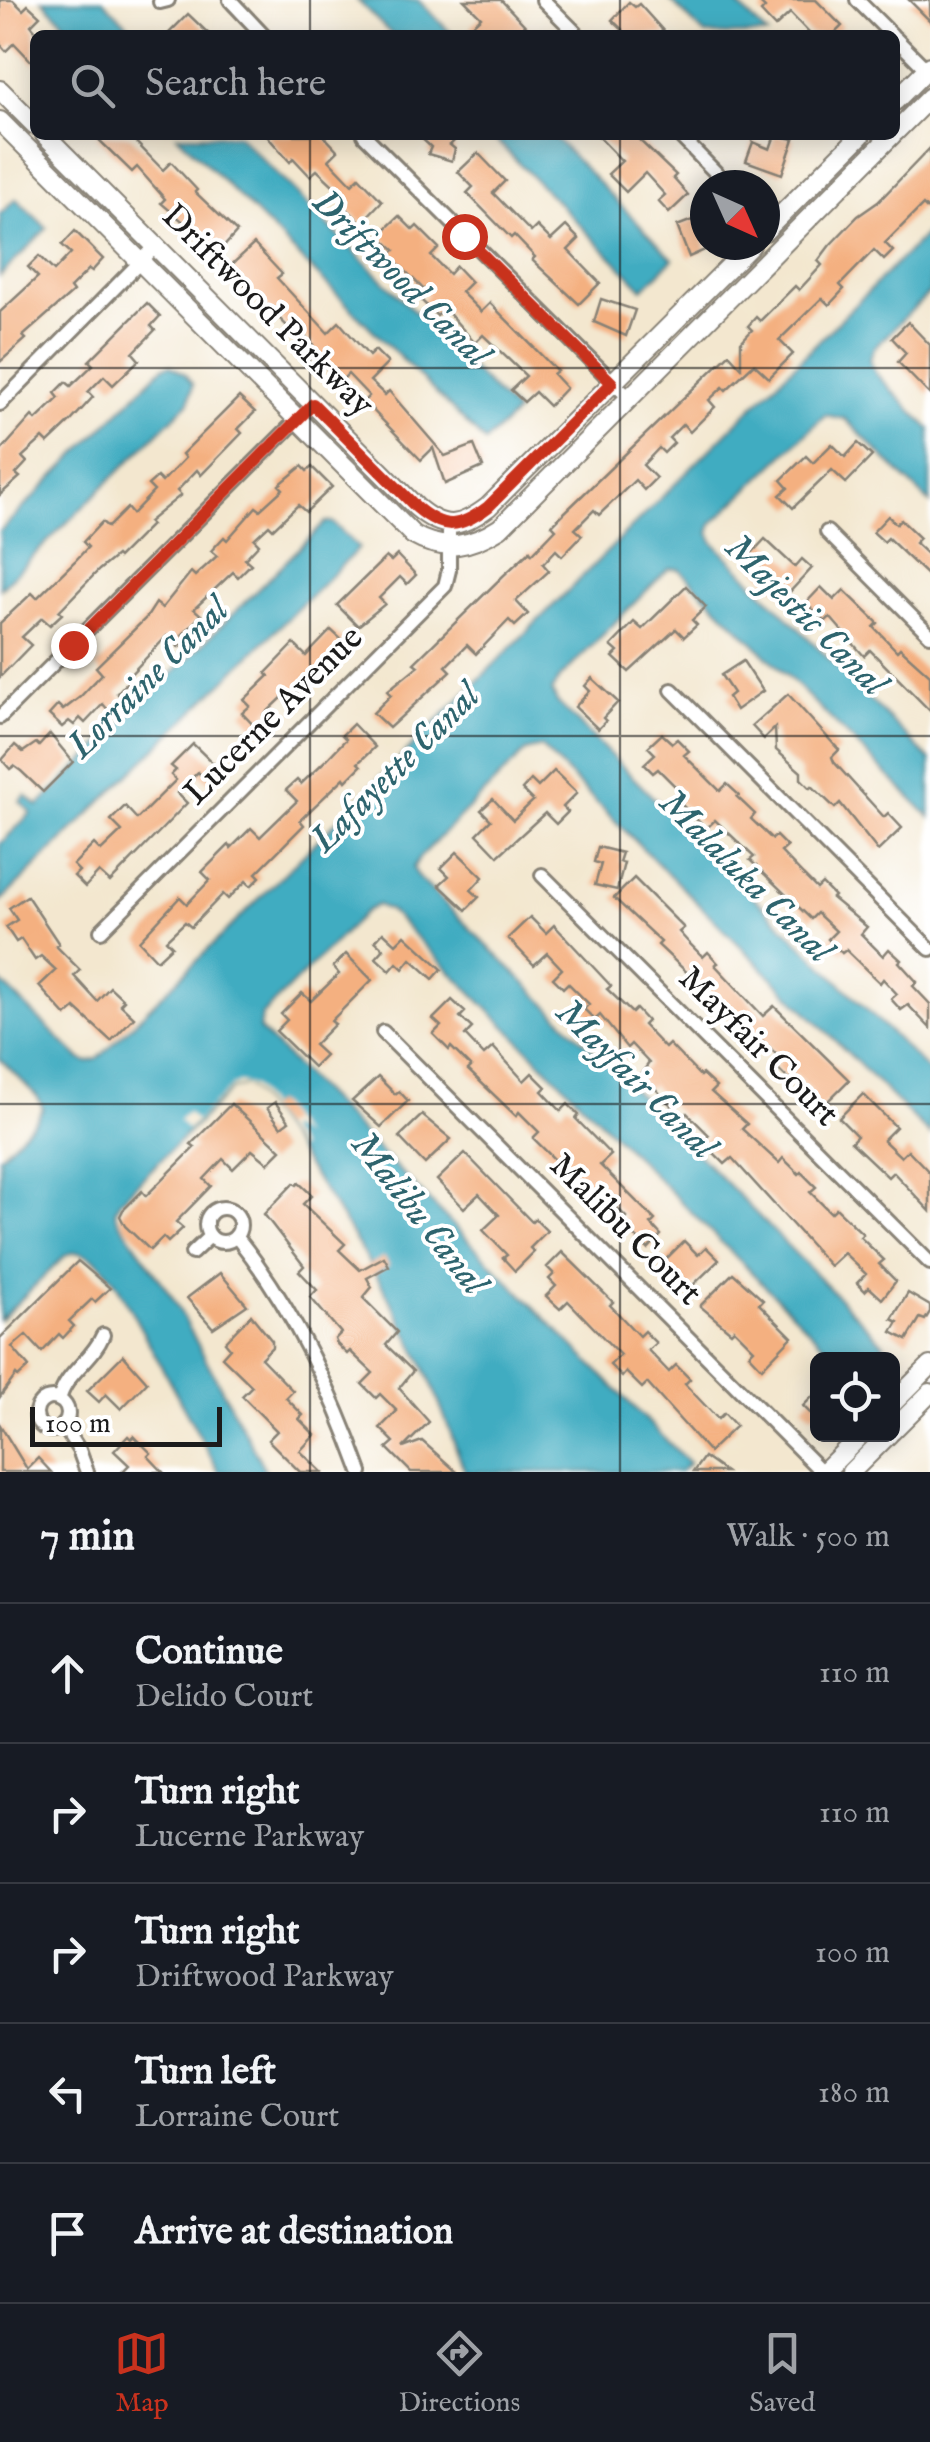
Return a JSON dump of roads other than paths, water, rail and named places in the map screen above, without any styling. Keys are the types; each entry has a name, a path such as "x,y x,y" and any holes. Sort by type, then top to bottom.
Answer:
{"street":[{"path":"230,0 258,30"},
{"path":"543,0 573,30"},
{"path":"857,0 886,30"},
{"path":"900,43 929,70 900,96"},
{"path":"0,90 30,120"},
{"path":"900,128 930,97"},
{"name":"Driftwood Parkway","path":"0,121 414,535 449,547"},
{"name":"Driftwood Parkway","path":"50,140 416,507 430,519 449,524"},
{"path":"369,140 629,398"},
{"path":"683,140 713,170"},
{"path":"780,213 856,140"},
{"path":"449,547 470,544 500,528 888,140"},
{"path":"780,238 785,242"},
{"path":"0,404 156,246"},
{"path":"449,524 467,522 488,507 736,260"},
{"path":"0,717 313,404"},
{"name":"Lucerne Avenue","path":"100,931 434,599 445,586 450,570 449,524"},
{"path":"827,532 930,635"},
{"path":"672,690 930,949"},
{"name":"Mayfair Court","path":"542,875 930,1264"},
{"name":"Malibu Court","path":"383,1032 823,1472"},
{"path":"210,1236 208,1219 215,1210 226,1208 240,1220 236,1236 297,1330 362,1472"},
{"path":"210,1236 220,1242 236,1236"},
{"path":"192,1252 210,1236"},
{"path":"58,1400 66,1380 92,1354 104,1335"},
{"path":"900,1396 930,1366"},
{"path":"900,1424 930,1393"},
{"path":"58,1400 68,1413 62,1426 44,1428 36,1415 43,1401 58,1400"},
{"path":"62,1426 79,1450 87,1472"},
{"path":"823,1472 854,1442"},
{"path":"851,1472 882,1442"}],"water":[{"path":"42,0 103,0 133,30 72,30"},
{"path":"357,0 418,0 448,30 387,30"},
{"path":"670,0 733,0 763,30 700,30"},
{"path":"182,140 243,140 516,413 485,442"},
{"path":"496,140 557,140 673,259 643,289"},
{"path":"16,199 47,228 0,276 0,214"},
{"path":"930,230 930,292 874,348 869,360 876,374 930,429 930,503 845,419 825,415 712,524 709,533 714,543 930,760 930,817 679,569 663,574 557,681 552,691 557,702 930,1072 930,1135 541,747 526,751 413,868 885,1345 878,1352 831,1352 389,910 377,905 366,911 262,1015 259,1029 689,1463 680,1472 465,1472 431,1383 389,1297 300,1156 251,1089 244,1085 231,1089 119,1202 115,1211 173,1298 266,1472 219,1472 117,1285 101,1265 81,1253 66,1255 0,1320 0,1156 43,1108 37,1096 0,1059 0,981 79,1058 87,1062 98,1059"},
{"path":"170,365 185,374 193,385 189,402 0,589 0,531 163,367"},
{"path":"326,522 332,522 359,548 0,902 0,844 31,813 20,801 26,795 38,806"}],"water label":[{"name":"Driftwood Canal","path":"400,279"},
{"name":"Majestic Canal","path":"805,616"},
{"name":"Lorraine Canal","path":"149,679"},
{"name":"Lafayette Canal","path":"396,769"},
{"name":"Malaluka Canal","path":"745,877"},
{"name":"Mayfair Canal","path":"635,1080"},
{"name":"Malibu Canal","path":"418,1214"}]}
